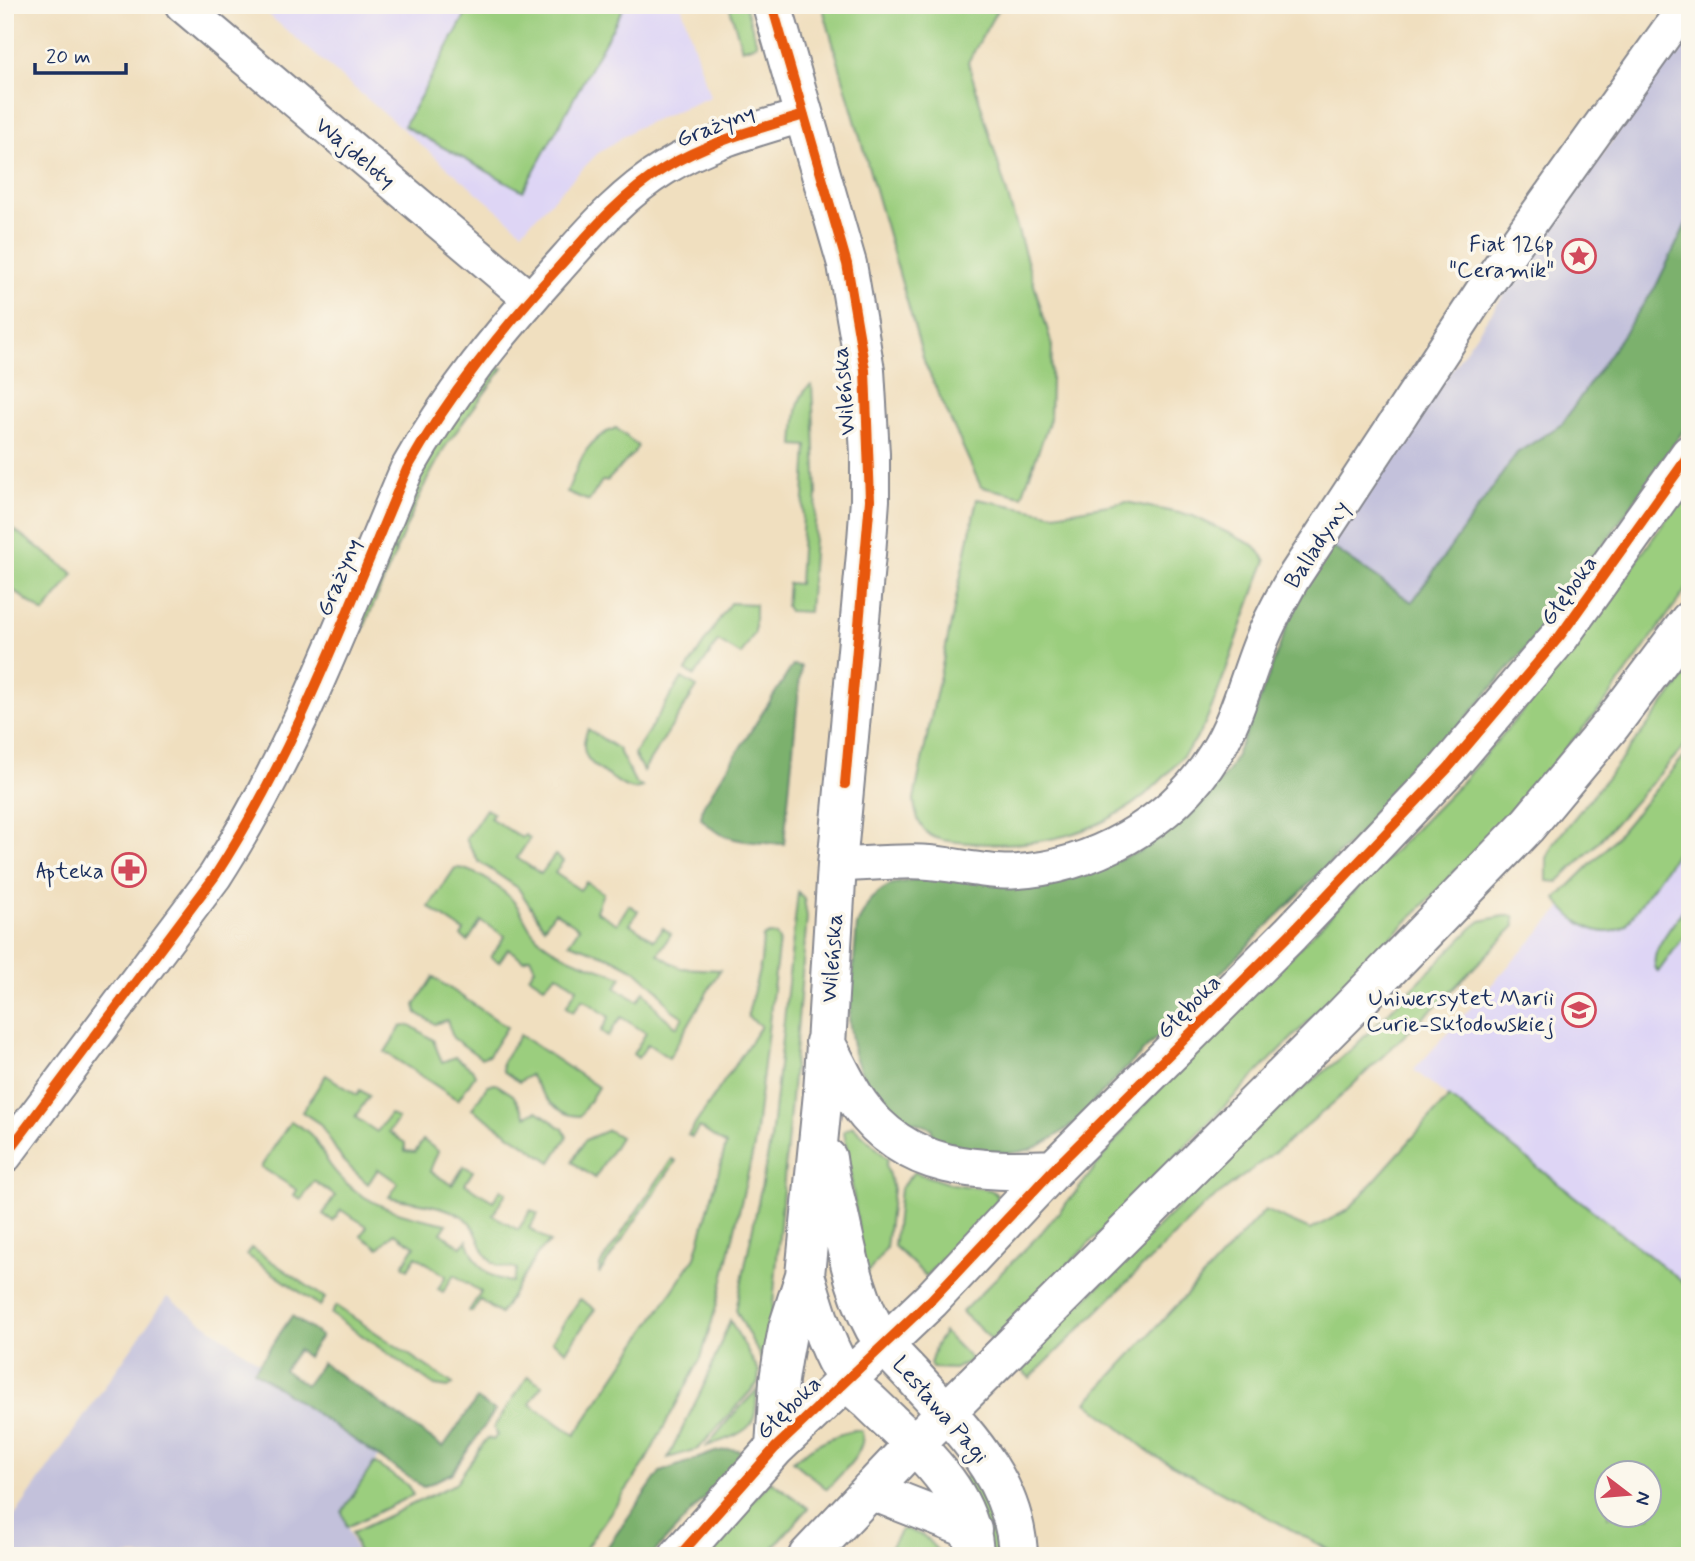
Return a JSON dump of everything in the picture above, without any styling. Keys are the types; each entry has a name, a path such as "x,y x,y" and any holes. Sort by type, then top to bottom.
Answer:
{"street":[{"name":"Wajdeloty","path":"182,5 530,299"},
{"name":"Wileńska","path":"772,5 837,228 855,304 865,370 870,454 870,500 837,865 823,1093 805,1275 788,1328 783,1356 775,1448"},
{"name":"Balladyny","path":"837,865 923,862 1009,872 1041,869 1074,861 1144,827 1171,806 1198,779 1216,753 1240,703 1264,636 1277,606 1293,580 1482,291 1686,5"},
{"name":"Grażyny","path":"5,1157 215,876 234,846 294,734 407,469 428,431 453,396 530,299 630,192 667,167 712,146 804,115"},
{"name":"Głęboka","path":"679,1556 775,1448 956,1275 1054,1169 1290,934 1448,768 1560,636 1690,454"},
{"path":"808,1556 914,1445 1344,1015 1526,827 1611,725 1690,621"},
{"path":"825,1042 859,1103 876,1124 896,1140 935,1161 954,1166 1009,1171 1054,1169"},
{"name":"Wileńska","path":"823,1093 828,1163 849,1258 861,1301 884,1344"},
{"name":"Wileńska","path":"805,1275 826,1337 847,1380"},
{"path":"884,1344 914,1445"},
{"name":"Lesława Pagi","path":"884,1344 975,1446 1003,1489 1015,1521 1018,1556"},
{"name":"Lesława Pagi","path":"847,1380 914,1445 957,1495 973,1543"},
{"name":"Lesława Pagi","path":"870,1490 973,1543"}],"shaded area":[{"path":"257,5 681,5 710,97 636,128 597,154 522,231"},
{"path":"1690,29 1690,216 1656,286 1562,424 1517,453 1412,603 1329,545"},
{"name":"Uniwersytet Marii Curie-Skłodowskiej","path":"1690,754 1690,1288 1414,1070 1620,843"},
{"path":"167,1297 383,1450 342,1512 358,1556 5,1556 5,1530"}],"green space":[{"path":"471,5 625,5 523,191 404,126"},
{"path":"729,5 745,5 757,44 742,49"},
{"path":"822,5 1000,5 968,62 1052,345 1050,419 1022,496 981,487 925,364"},
{"path":"1690,216 1690,421 1594,559 1534,639 1417,775 1093,1102 1092,1109 1052,1139 1030,1149 1006,1153 935,1143 931,1128 914,1122 910,1131 881,1107 854,1054 849,1020 857,925 871,899 892,884 918,879 1086,871 1139,852 1188,817 1230,768 1254,715 1293,610 1329,545 1412,602 1517,453 1562,424 1656,286"},
{"path":"494,367 503,368 445,447 425,484 396,550 385,546 429,447"},
{"path":"812,385 817,494 809,612 789,611 786,606 788,583 799,584 807,446 794,445 796,420 802,396"},
{"path":"616,428 638,446 634,453 607,481 602,481 589,501 567,492 590,445"},
{"path":"1690,485 1690,584 1604,704 1533,787 1434,894 993,1341 962,1312 1039,1235 1077,1191 1140,1109 1461,783 1539,692"},
{"path":"977,499 1055,514 1126,502 1193,516 1255,546 1266,561 1214,701 1193,743 1155,786 1133,804 1109,819 1058,838 1002,844 949,841 931,836 919,823 916,813 914,799"},
{"path":"5,523 74,574 44,613 5,584"},
{"path":"384,547 396,552 362,632 351,627"},
{"path":"730,603 755,604 755,632 741,655 718,641 695,676 686,671"},
{"path":"793,665 801,666 784,844 750,842 718,833 701,818 703,806"},
{"path":"1690,670 1690,740 1594,847 1558,882 1547,881 1547,858 1553,844"},
{"path":"682,678 697,687 643,771 634,754"},
{"path":"588,729 618,749 635,782 642,787 626,787 592,764 584,746"},
{"path":"1690,749 1690,833 1626,925 1607,932 1597,931 1578,921 1556,899 1604,851"},
{"path":"486,809 493,813 490,818 522,838 525,835 530,838 517,858 541,874 555,855 563,861 555,873 580,890 586,882 603,893 596,911 617,924 629,905 638,911 630,924 654,940 663,928 671,934 658,954 680,968 720,970 669,1058 648,1044 638,1058 633,1054 646,1033 621,1017 608,1036 601,1031 609,1017 583,999 573,1012 566,1007 577,988 557,974 544,986 529,976 535,968 530,957 524,960 508,949 499,962 491,957 505,936 481,921 468,941 461,936 464,931 429,907 455,868 472,872 506,894 518,907 535,935 552,948 622,977 616,988 638,1001 644,991 660,1013 677,1027 683,1017 671,1009 658,990 635,970 610,957 569,943 579,928 555,912 544,927 518,888 478,861 466,839"},
{"path":"798,892 804,899 807,917 768,1362 765,1366 736,1310 771,1139"},
{"path":"1690,898 1690,928 1658,972 1655,955"},
{"path":"1514,916 1515,926 1339,1098 1284,1145 1204,1206 1030,1378 1018,1367 1264,1121 1353,1048 1472,928 1481,921"},
{"path":"776,935 779,940 754,1147 719,1297 701,1358 643,1466 580,1556 360,1556 352,1533 455,1484 485,1441 488,1438 493,1440 497,1435 494,1427 528,1376 542,1385 530,1404 575,1435 695,1257 726,1145 699,1127 692,1137 688,1135 761,1026 748,1017 748,1014 761,962 763,937"},
{"path":"433,977 507,1027 489,1055 481,1058 453,1038 447,1020 435,1024 417,1013 415,1005"},
{"path":"410,1025 433,1040 442,1062 455,1057 472,1069 475,1075 458,1100 385,1052 401,1027"},
{"path":"520,1035 598,1087 580,1116 564,1113 557,1108 530,1075 519,1082 503,1071 502,1063"},
{"path":"326,1075 357,1095 360,1090 369,1096 355,1117 377,1132 390,1114 398,1119 389,1132 405,1143 405,1151 415,1152 423,1140 438,1151 430,1171 452,1185 464,1166 473,1171 465,1184 493,1201 501,1189 506,1193 493,1215 518,1230 531,1210 538,1214 529,1228 550,1242 539,1252 500,1314 480,1300 472,1312 469,1311 481,1292 454,1275 443,1292 438,1289 446,1276 416,1256 408,1269 403,1265 415,1246 394,1233 379,1248 361,1236 367,1226 341,1210 333,1221 323,1214 335,1196 314,1181 301,1200 294,1195 297,1190 261,1167 291,1121 312,1136 330,1165 354,1190 397,1212 447,1224 441,1233 461,1247 467,1240 483,1269 496,1278 513,1282 517,1269 500,1266 490,1260 474,1228 465,1218 438,1207 389,1197 398,1183 378,1169 368,1184 343,1161 320,1124 302,1112"},
{"path":"496,1084 513,1095 526,1116 537,1111 563,1129 567,1137 551,1162 472,1109 488,1085"},
{"path":"1449,1097 1690,1288 1690,1556 1340,1556 1153,1455 1087,1402 1265,1210 1310,1230 1348,1210"},
{"path":"853,1126 888,1159 886,1165 893,1189 886,1248 865,1277 844,1131"},
{"path":"608,1130 620,1137 595,1178 572,1162 585,1140"},
{"path":"672,1159 676,1161 599,1274 600,1265"},
{"path":"914,1172 947,1183 991,1190 998,1200 995,1207 926,1276 894,1246 900,1189"},
{"path":"252,1248 325,1298 320,1306 247,1255"},
{"path":"580,1299 595,1309 566,1351 552,1341"},
{"path":"336,1306 453,1384 448,1388 435,1386 331,1314"},
{"path":"292,1316 321,1336 307,1357 298,1350 284,1370 306,1385 322,1363 443,1447 477,1399 495,1411 452,1473 423,1487 254,1371"},
{"path":"730,1320 759,1372 758,1383 698,1449 668,1458 705,1383"},
{"path":"944,1332 972,1360 955,1369 932,1368 930,1364 936,1345"},
{"path":"757,1390 755,1413 750,1425 733,1436 707,1446 730,1418"},
{"path":"861,1430 861,1446 852,1462 827,1489 793,1461 822,1442"},
{"path":"730,1449 738,1450 744,1455 651,1556 601,1556 660,1472"},
{"path":"374,1463 409,1486 413,1495 347,1527 342,1512"},
{"path":"970,1474 990,1513 997,1556 986,1556 961,1481"},
{"path":"771,1481 808,1508 766,1556 701,1556"},
{"path":"906,1529 924,1536 943,1556 885,1556 901,1530"}],"cycle path":[{"path":"772,5 847,264 865,370 870,500 845,784"},
{"path":"5,1156 215,876 244,828 320,677 407,469 476,365 594,228 649,178 715,143 804,115"},
{"path":"679,1556 775,1448 931,1300 1054,1169 1290,934 1448,768 1560,636 1690,454"}],"place":[{"name":"Fiat 126p \"Ceramik\"","path":"1579,256"},
{"name":"Apteka","path":"129,870"},
{"name":"Uniwersytet Marii Curie-Skłodowskiej","path":"1579,1010"}]}
